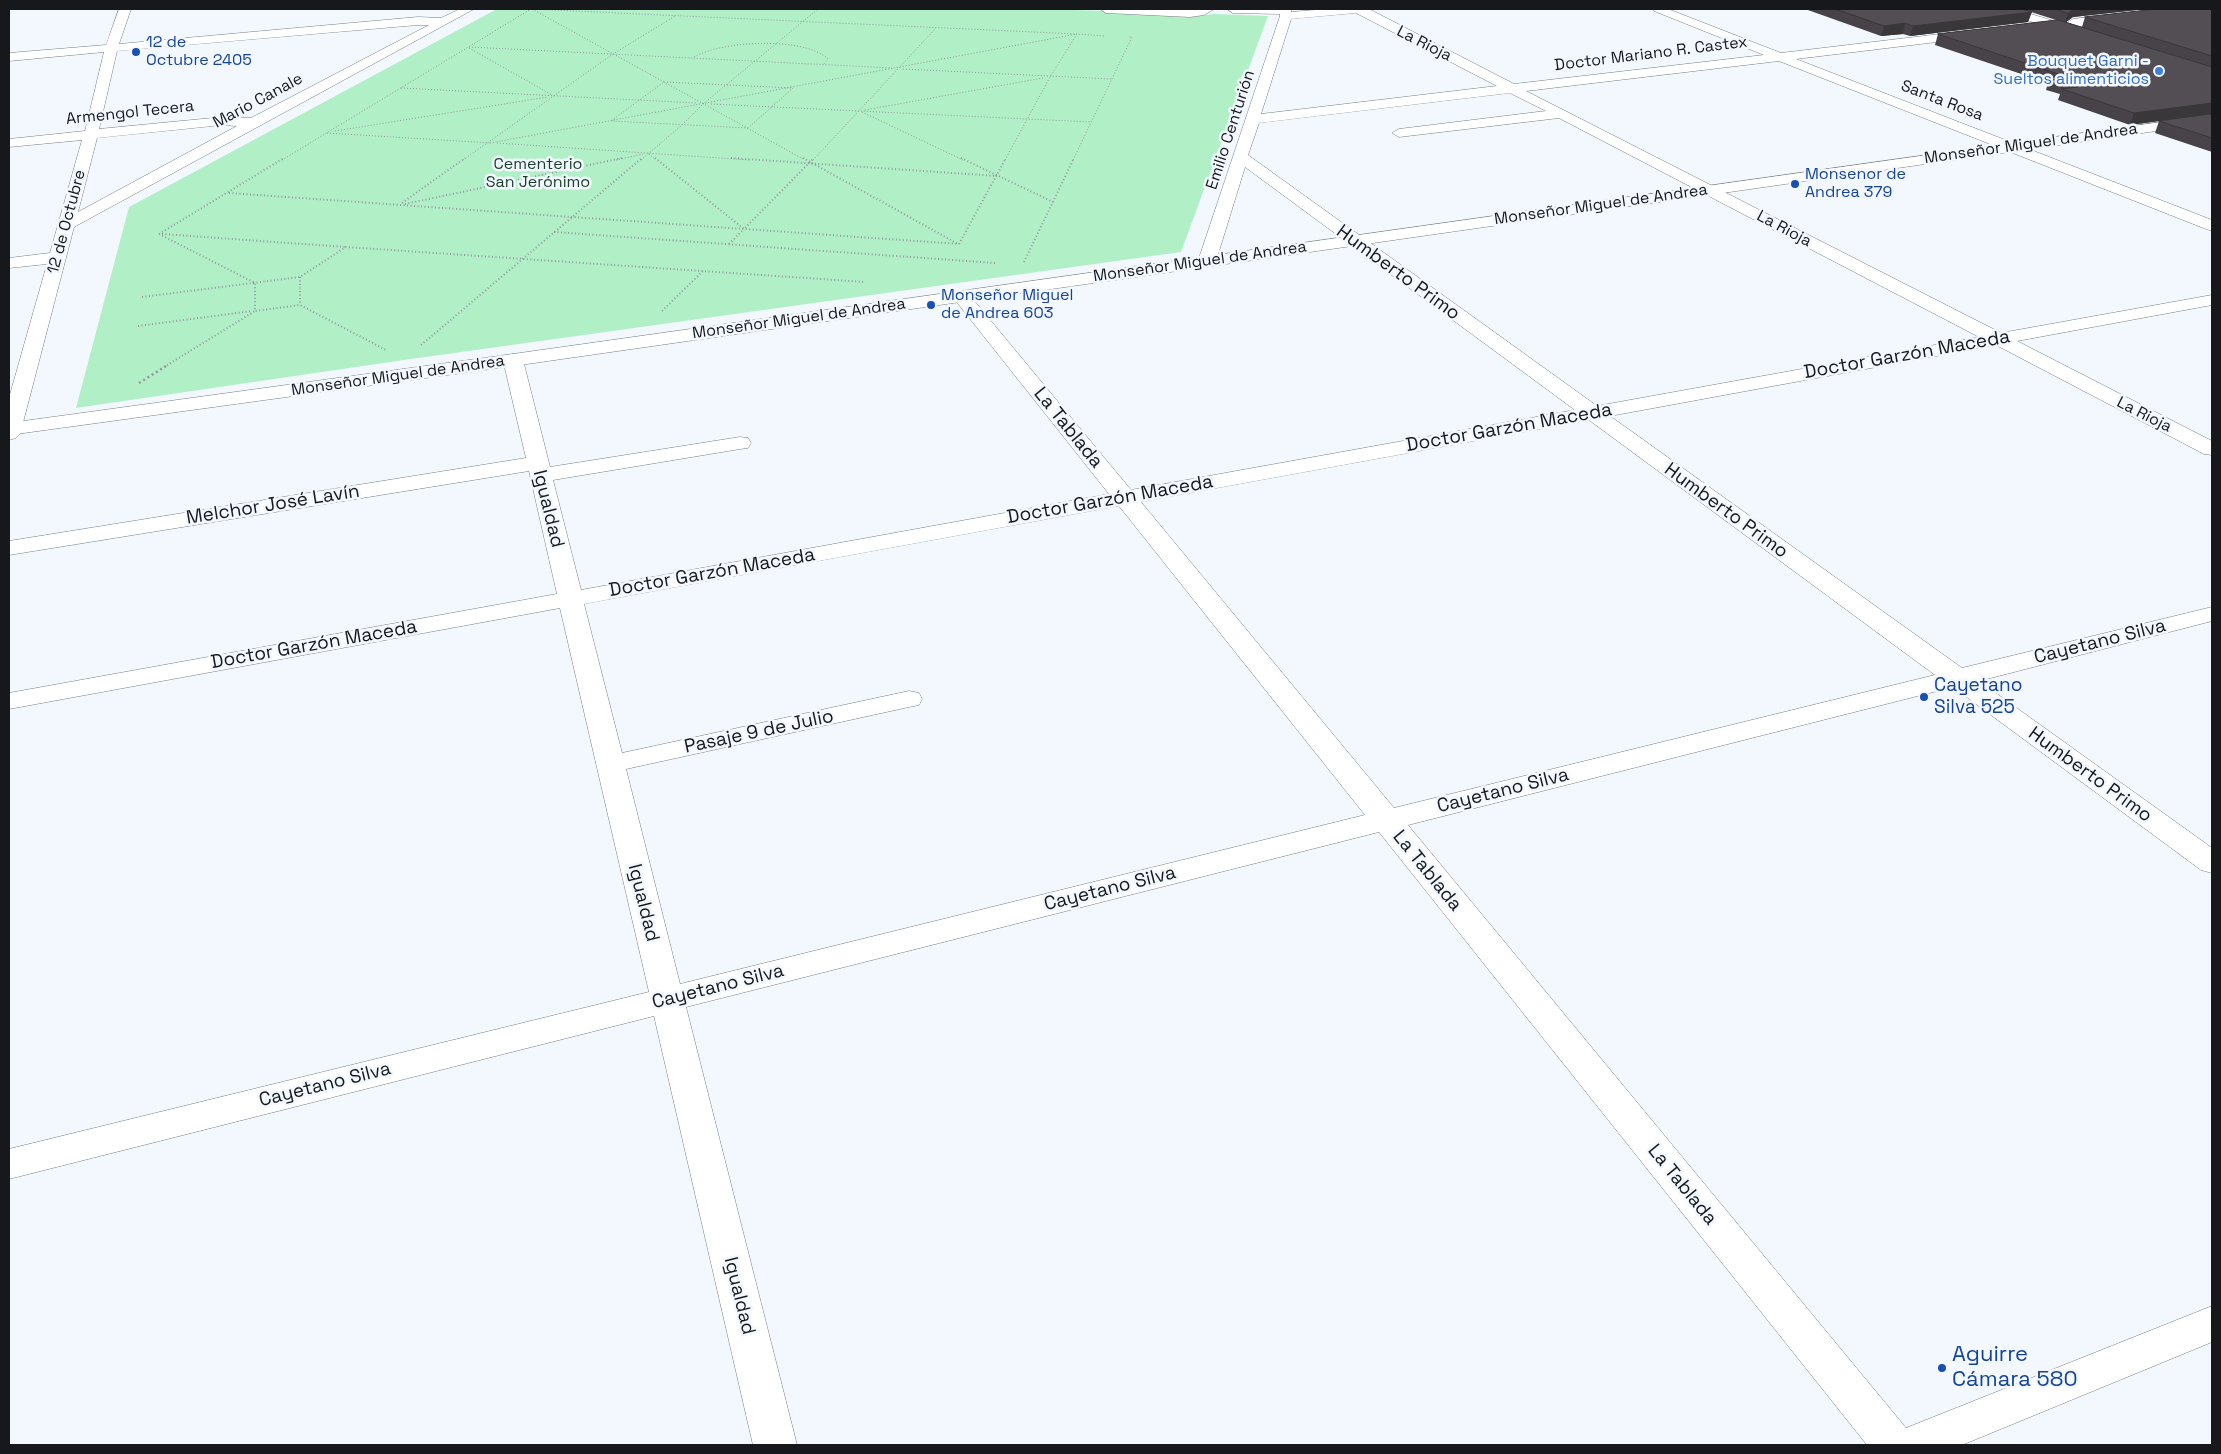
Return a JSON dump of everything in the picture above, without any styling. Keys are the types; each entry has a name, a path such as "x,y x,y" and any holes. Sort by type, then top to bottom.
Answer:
{"street":[{"name":"12 de Octubre","path":"9,431 58,257 124,9"},
{"name":"Mario Canale","path":"66,226 445,16 468,9"},
{"path":"1107,9 1174,10 1194,14 1208,9"},
{"path":"1233,9 1285,12 1363,9"},
{"name":"La Rioja","path":"1357,9 2212,449"},
{"name":"Santa Rosa","path":"1658,9 2212,226"},
{"path":"2003,9 2054,25 2096,34 2072,23 2026,9"},
{"path":"2072,23 2187,9"},
{"name":"Emilio Centurión","path":"1206,261 1253,119 1285,12"},
{"path":"9,58 418,21 445,16"},
{"path":"2025,28 2054,25"},
{"name":"Doctor Mariano R. Castex","path":"1253,119 1986,33"},
{"path":"1399,133 1560,114"},
{"name":"Monseñor Miguel de Andrea","path":"9,431 2212,118"},
{"name":"Armengol Tecera","path":"9,143 223,121 254,122"},
{"name":"Humberto Primo","path":"1240,157 2212,863"},
{"path":"9,263 58,257"},
{"name":"La Tablada","path":"961,296 1893,1445"},
{"name":"Doctor Garzón Maceda","path":"9,701 2212,300"},
{"name":"Igualdad","path":"512,360 775,1445"},
{"name":"Melchor José Lavín","path":"9,548 539,469 740,443"},
{"name":"Cayetano Silva","path":"9,1164 2212,614"},
{"name":"Pasaje 9 de Julio","path":"610,764 909,699"},
{"path":"1913,1445 2212,1324"}],"path":[{"path":"531,9 959,244"},
{"path":"159,234 531,9 1114,36"},
{"path":"421,346 521,259 682,125 703,104 818,9"},
{"path":"399,205 490,143 613,54 676,16"},
{"path":"728,244 810,163 936,28"},
{"path":"490,143 1077,34"},
{"path":"959,244 1050,77 1077,34"},
{"path":"1023,265 1132,37 1122,37"},
{"path":"694,58 711,49 728,46 774,45 815,49 827,56 828,59 824,64"},
{"path":"468,47 1111,79"},
{"path":"468,47 555,96"},
{"path":"859,111 1050,77"},
{"path":"611,121 664,82 793,88"},
{"path":"401,88 1091,122"},
{"path":"611,121 748,128 793,88"},
{"path":"326,133 555,96"},
{"path":"859,111 1053,202"},
{"path":"326,133 997,176"},
{"path":"399,205 649,153"},
{"path":"649,153 744,229"},
{"path":"227,193 959,244"},
{"path":"554,232 1003,264"},
{"path":"159,234 872,282"},
{"path":"159,234 255,282"},
{"path":"142,297 300,277 346,247"},
{"path":"656,317 703,271"},
{"path":"300,277 300,305"},
{"path":"255,282 255,311"},
{"path":"138,326 300,305 394,354"},
{"path":"138,383 255,311"}],"green space":[{"name":"Cementerio San Jerónimo","path":"497,9 1043,9 1170,13 1196,16 1214,14 1268,16 1181,252 404,360 76,408 129,207"}],"building":[{"path":"1836,9 2021,9 2032,12 1913,26 1905,23 1884,26"},
{"path":"2056,9 2074,9 2068,13"},
{"path":"2157,9 2212,9 2212,56 2085,17"},
{"path":"2058,20 2212,67 2212,103 2134,113 2062,89 2077,87 2049,78 2064,76 1938,34"},
{"path":"2212,114 2212,138 2159,121"}],"place":[{"name":"12 de Octubre 2405","path":"136,52"},
{"name":"Bouquet Garni - Sueltos alimenticios","path":"2159,71"},
{"name":"Monsenor de Andrea 379","path":"1795,184"},
{"name":"Monseñor Miguel de Andrea 603","path":"931,305"},
{"name":"Cayetano Silva 525","path":"1924,697"},
{"name":"Aguirre Cámara 580","path":"1942,1368"}]}
